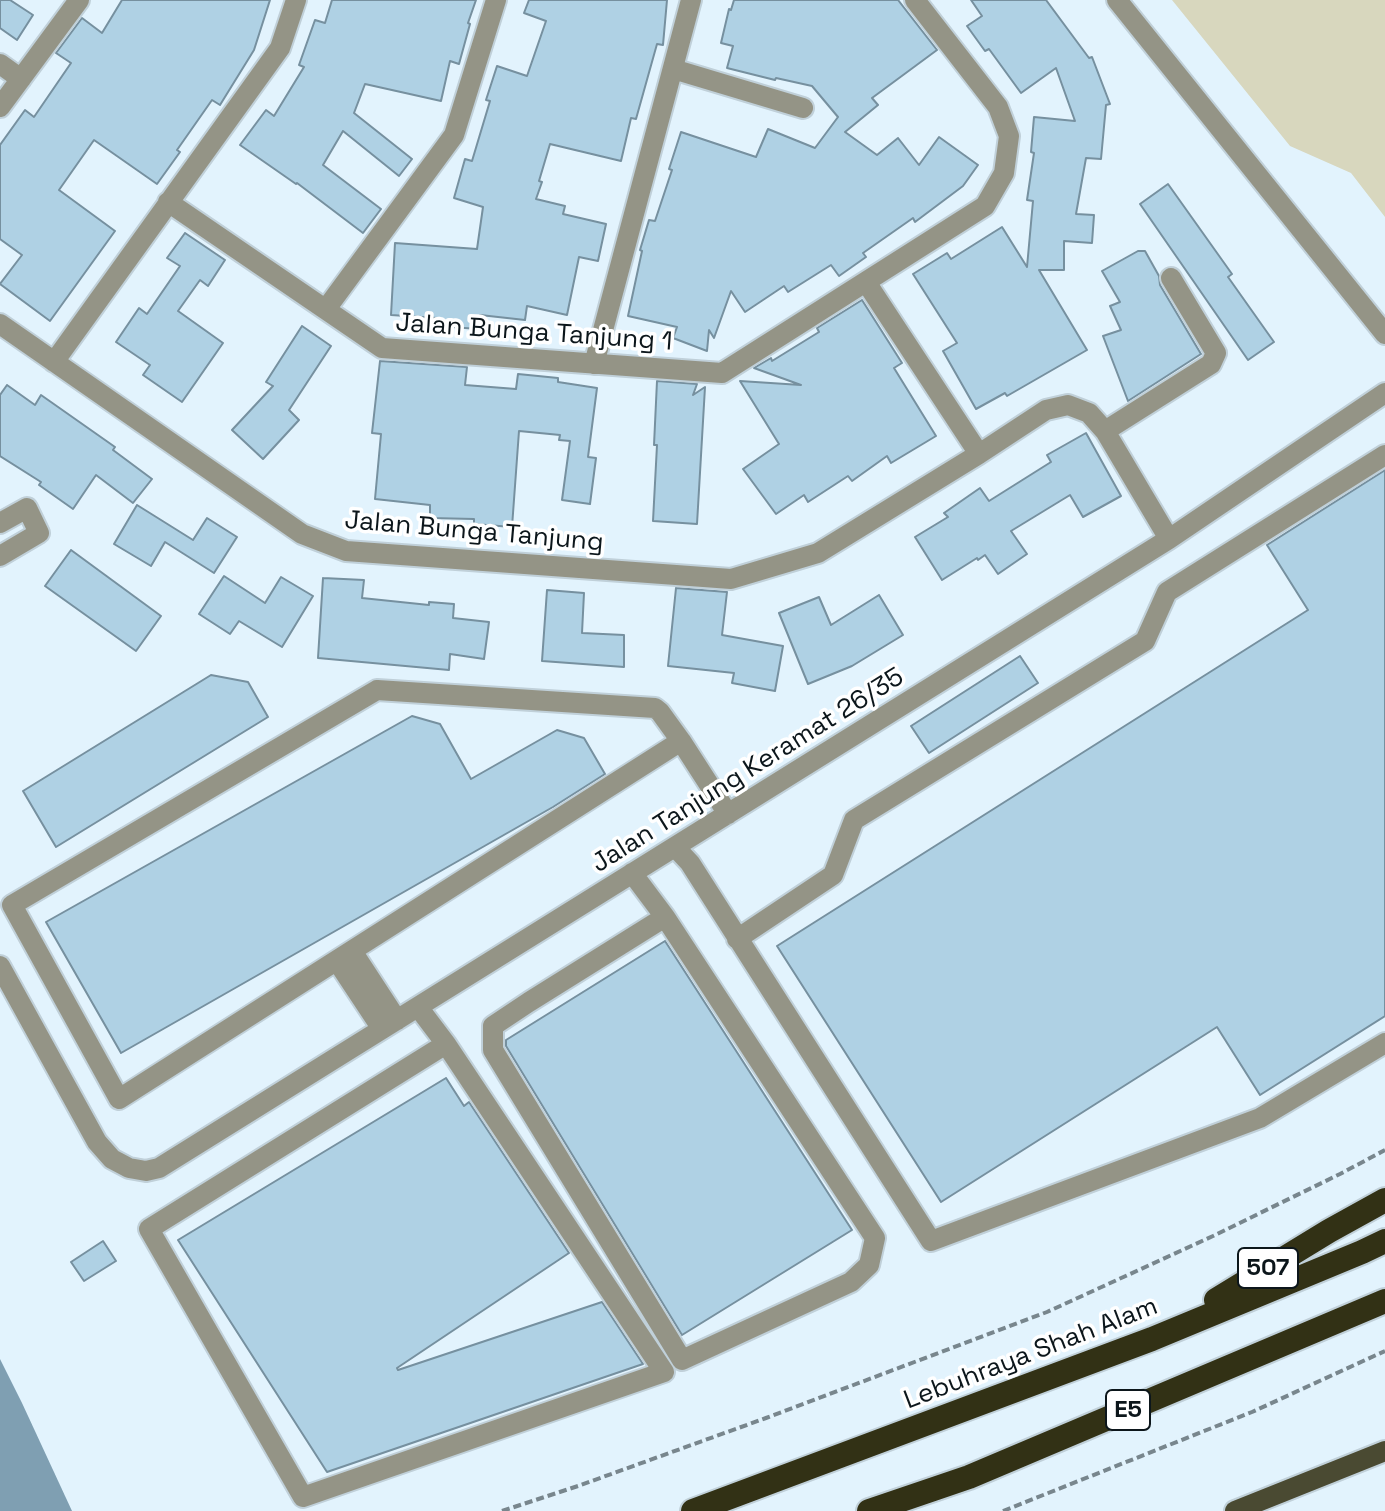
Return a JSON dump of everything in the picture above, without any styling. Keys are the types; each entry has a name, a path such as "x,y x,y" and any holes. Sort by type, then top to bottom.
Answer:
{"highway":[{"name":"507","path":"1152,1339 1385,1200"},
{"name":"Lebuhraya Shah Alam","path":"693,1511 1152,1339 1385,1241"},
{"name":"E5","path":"869,1511 969,1477 1385,1301"}],"main road":[{"path":"1235,1511 1385,1451"}],"street":[{"path":"0,107 79,0"},
{"path":"54,362 280,48 296,0"},
{"path":"326,309 454,135 496,0"},
{"path":"594,364 691,0"},
{"path":"915,0 998,107 1009,136 1004,173 985,206 866,282 979,454"},
{"path":"1117,0 1385,334"},
{"path":"0,64 21,79"},
{"path":"673,69 803,108"},
{"name":"Jalan Bunga Tanjung 1","path":"168,202 382,348 722,373 866,282"},
{"path":"1105,431 1211,364 1216,353 1171,278"},
{"name":"Jalan Bunga Tanjung","path":"0,324 302,534 346,551 731,579 818,553 1046,410 1068,405 1089,413 1105,431 1169,539"},
{"name":"Jalan Tanjung Keramat 26/35","path":"0,966 97,1142 112,1159 129,1168 146,1171 159,1168 1169,539 1385,393"},
{"path":"737,939 833,875 854,820 1145,641 1167,592 1385,455"},
{"path":"0,523 27,508 39,533 0,556"},
{"path":"681,741 119,1099 6,908 377,690 655,708 681,741 728,814"},
{"path":"675,847 690,863 931,1241 1260,1118 1385,1043"},
{"path":"632,873 665,917 875,1238 869,1265 851,1282 682,1360 493,1050 493,1026 665,917"},
{"path":"345,956 390,1025"},
{"path":"418,1007 446,1044 664,1372 303,1497 149,1229 446,1044"}],"path":[{"path":"502,1511 737,1429 1047,1312 1213,1236 1385,1151"},
{"path":"1003,1511 1252,1412 1385,1351"}],"green space":[{"path":"1172,0 1385,0 1385,217 1351,173 1290,146"}],"water":[{"path":"0,1359 22,1403 72,1511 0,1511"}],"building":[{"path":"0,0 10,0 33,15 17,40 0,28"},
{"path":"122,0 270,0 254,50 220,105 212,100 157,184 94,140 59,190 115,231 50,321 0,284 22,255 0,239 0,145 25,110 34,117 71,63 56,53 82,18 102,33"},
{"path":"332,0 476,0 459,64 450,61 441,101 365,84 354,113 412,159 399,176 343,131 323,165 381,209 363,233 240,145 266,110 274,116 304,67 299,65 315,20 325,23"},
{"path":"529,0 667,0 663,45 657,44 636,119 631,118 621,161 550,144 539,181 542,182 536,199 565,206 563,214 606,224 598,261 579,257 567,315 527,306 525,320 480,315 479,329 436,326 437,318 391,315 395,243 477,249 483,207 454,198 465,159 472,161 497,66 527,76 546,21 524,13"},
{"path":"734,0 898,0 937,50 872,98 878,105 845,132 877,155 898,138 919,165 939,137 978,165 963,186 915,222 913,218 863,253 866,257 839,276 831,265 788,292 784,286 745,312 731,291 714,338 709,330 707,351 673,338 677,327 628,316 640,250 649,220 655,221 681,132 756,157 768,129 815,148 838,117 812,86 727,68 733,46 721,43"},
{"path":"971,0 1046,0 1089,58 1092,57 1110,104 1106,105 1101,159 1086,158 1076,214 1094,215 1092,243 1064,241 1064,270 1039,270 1087,350 1007,396 1005,393 976,409 943,351 957,343 913,274 947,253 951,259 1002,227 1027,267 1033,201 1027,200 1034,153 1031,152 1034,117 1075,121 1056,68 1021,93 989,49 985,51 967,26 982,16"},
{"path":"1168,184 1232,274 1228,277 1274,342 1248,360 1140,204"},
{"path":"185,233 225,260 208,286 200,280 178,311 223,343 182,402 143,375 150,365 116,342 139,308 147,314 180,266 167,258"},
{"path":"1138,251 1145,251 1159,276 1160,285 1201,354 1128,401 1103,336 1121,330 1110,306 1120,302 1102,271"},
{"path":"862,300 902,363 894,368 936,436 891,463 887,456 852,481 848,476 808,502 804,495 776,514 743,469 779,444 740,381 801,385 754,368 771,358 772,361 819,332 817,328"},
{"path":"302,326 331,346 289,410 299,420 263,459 232,430 273,386 266,382"},
{"path":"380,361 467,367 465,385 516,389 518,374 558,378 558,382 597,388 588,457 596,458 590,504 562,500 570,441 559,440 560,435 519,431 512,527 474,524 474,519 430,518 430,505 375,499 381,434 372,433"},
{"path":"657,381 697,384 693,395 705,387 697,524 653,521"},
{"path":"7,385 35,405 41,395 115,447 113,450 152,479 133,503 96,475 73,509 39,485 41,482 0,456 0,395"},
{"path":"1086,433 1121,496 1083,517 1070,495 1011,531 1027,554 998,574 985,555 942,580 915,537 948,517 944,513 980,488 989,501 1051,462 1047,455"},
{"path":"1385,470 1385,1016 1260,1095 1217,1027 941,1202 777,946 1308,610 1267,545"},
{"path":"137,505 193,540 207,518 237,537 214,573 165,542 151,566 114,544"},
{"path":"71,550 161,616 136,651 45,586"},
{"path":"224,576 265,603 281,577 313,596 282,647 239,621 230,634 199,614"},
{"path":"323,578 364,580 362,598 429,605 429,602 454,604 453,618 489,622 484,659 450,654 449,670 318,658"},
{"path":"676,588 727,592 722,635 783,646 775,691 732,683 734,673 668,666"},
{"path":"547,590 584,593 582,633 624,635 624,667 542,661"},
{"path":"879,595 903,635 852,666 808,684 779,613 819,597 831,625"},
{"path":"1020,656 1038,683 929,753 911,726"},
{"path":"211,675 248,682 268,717 56,847 23,791"},
{"path":"412,716 440,724 471,779 557,730 584,738 605,774 553,807 121,1053 46,922"},
{"path":"665,941 852,1230 682,1335 506,1046 506,1040"},
{"path":"446,1078 464,1106 469,1102 569,1253 398,1370 602,1302 643,1364 327,1472 178,1240"},
{"path":"103,1241 116,1261 84,1281 71,1262"}]}
